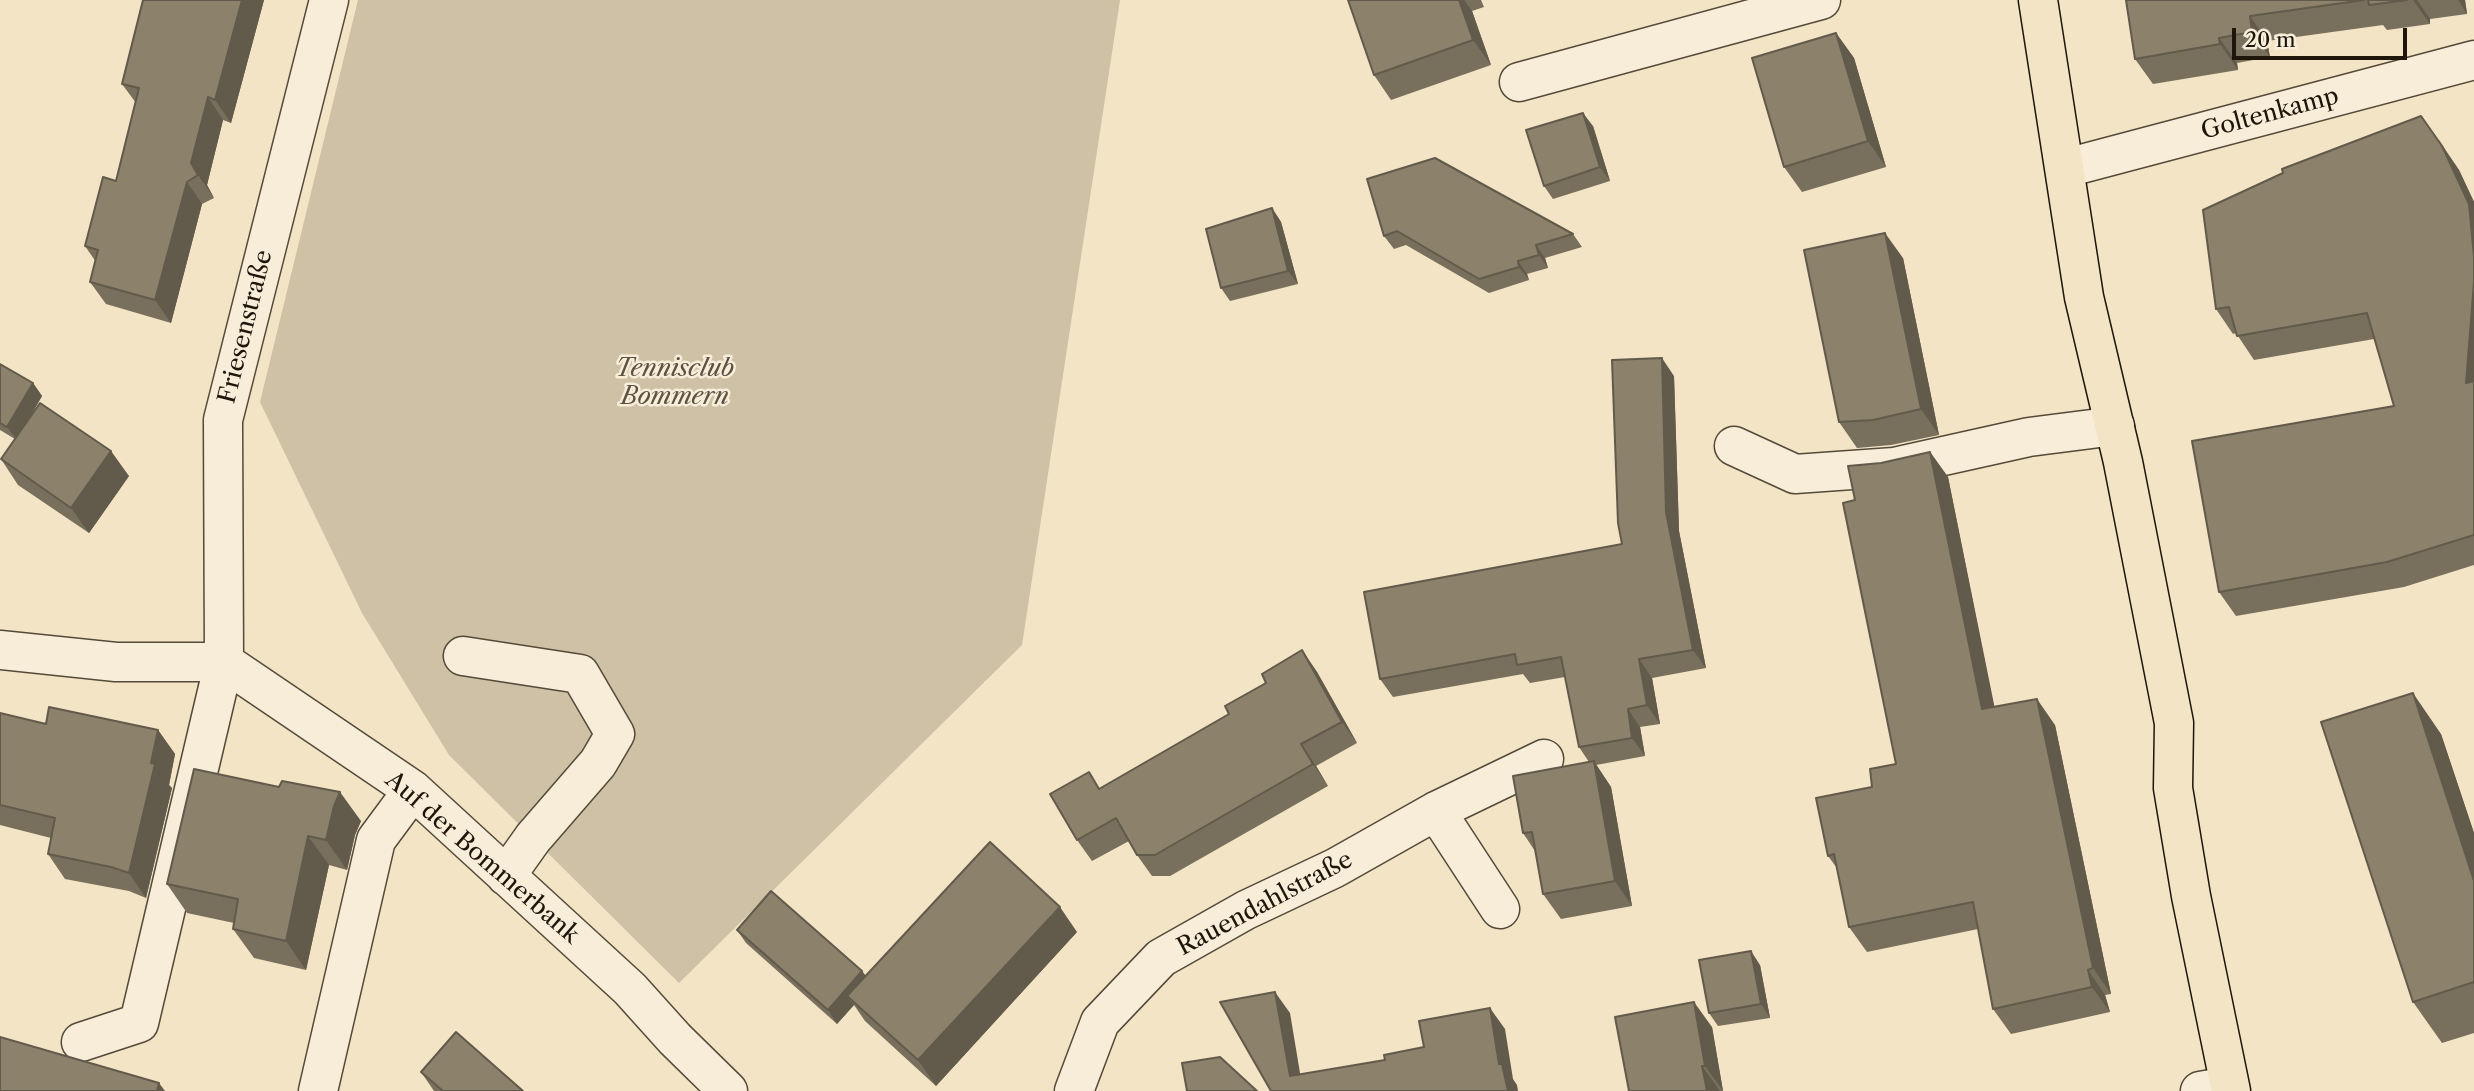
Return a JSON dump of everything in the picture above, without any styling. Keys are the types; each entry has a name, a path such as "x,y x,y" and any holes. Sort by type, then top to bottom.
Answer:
{"main road":[{"path":"2038,0 2084,297 2115,426 2174,723 2172,788 2220,1089"}],"street":[{"name":"Friesenstraße","path":"81,1042 139,1023 224,662 223,420 329,0"},
{"path":"1519,82 1821,0"},
{"name":"Goltenkamp","path":"2066,168 2474,60"},
{"path":"1734,446 1795,474 1894,467 2029,438 2115,426"},
{"path":"0,650 116,662 224,662"},
{"path":"463,656 580,674 615,734 598,763 533,838 506,876"},
{"name":"Auf der Bommerbank","path":"224,662 413,790 630,989 675,1039 728,1091"},
{"name":"Rauendahlstraße","path":"1074,1091 1100,1022 1161,958 1246,910 1335,868 1436,811 1544,759"},
{"path":"318,1091 376,840 413,790"},
{"path":"1436,811 1500,909"}],"green space":[{"name":"Tennisclub Bommern","path":"358,0 1120,0 1022,645 679,983 449,755 362,613 260,402"}],"building":[{"path":"143,0 242,0 215,100 208,97 191,163 198,175 187,182 155,300 90,282 98,250 85,246 103,177 116,181 139,88 122,84"},
{"path":"1348,0 1459,0 1473,40 1374,75"},
{"path":"2126,0 2364,0 2250,16 2252,32 2219,38 2220,44 2135,59"},
{"path":"2368,0 2407,0 2369,5"},
{"path":"1836,33 1868,141 1784,167 1752,58"},
{"path":"1583,113 1600,167 1544,186 1526,130"},
{"path":"2421,116 2442,146 2469,204 2474,282 2466,383 2474,381 2474,535 2387,562 2219,592 2192,441 2394,406 2367,313 2237,336 2229,307 2216,309 2203,210 2283,173 2282,169"},
{"path":"1435,158 1573,234 1536,245 1539,255 1518,261 1519,267 1479,279 1397,231 1384,236 1367,179"},
{"path":"1272,208 1288,271 1221,288 1206,229"},
{"path":"1885,233 1921,409 1873,420 1839,422 1804,250"},
{"path":"1662,358 1666,512 1693,650 1639,659 1647,705 1628,709 1632,738 1579,747 1561,657 1517,665 1515,654 1380,679 1364,592 1622,544 1618,523 1612,360"},
{"path":"0,364 33,383 7,427 0,423"},
{"path":"40,403 111,451 71,508 1,459"},
{"path":"1930,452 1982,709 2037,699 2093,968 2088,970 2092,987 1993,1009 1973,902 1849,927 1834,854 1828,856 1816,798 1872,787 1870,769 1896,764 1843,503 1855,500 1848,466 1881,463"},
{"path":"1302,650 1342,722 1301,744 1313,764 1155,855 1137,855 1116,818 1077,840 1050,794 1089,772 1099,789 1229,714 1225,706 1266,683 1262,674"},
{"path":"2413,693 2474,881 2474,982 2413,1002 2321,722"},
{"path":"49,707 158,730 151,763 155,764 129,873 48,854 55,818 0,805 0,713 46,724"},
{"path":"1594,761 1615,881 1543,894 1532,832 1523,833 1513,776"},
{"path":"194,769 279,787 282,781 340,792 326,840 308,836 286,941 233,929 238,899 167,884"},
{"path":"990,842 1060,907 918,1060 847,996"},
{"path":"771,891 862,971 828,1010 737,930"},
{"path":"1751,951 1761,1004 1709,1013 1699,960"},
{"path":"1275,992 1290,1076 1385,1060 1384,1055 1424,1047 1419,1021 1490,1008 1499,1064 1502,1064 1508,1091 1271,1091 1220,1002"},
{"path":"1694,1002 1707,1091 1629,1091 1615,1017"},
{"path":"456,1032 523,1091 443,1091 421,1072"},
{"path":"0,1037 159,1083 157,1091 0,1091"},
{"path":"1220,1057 1257,1091 1187,1091 1182,1063"}]}
